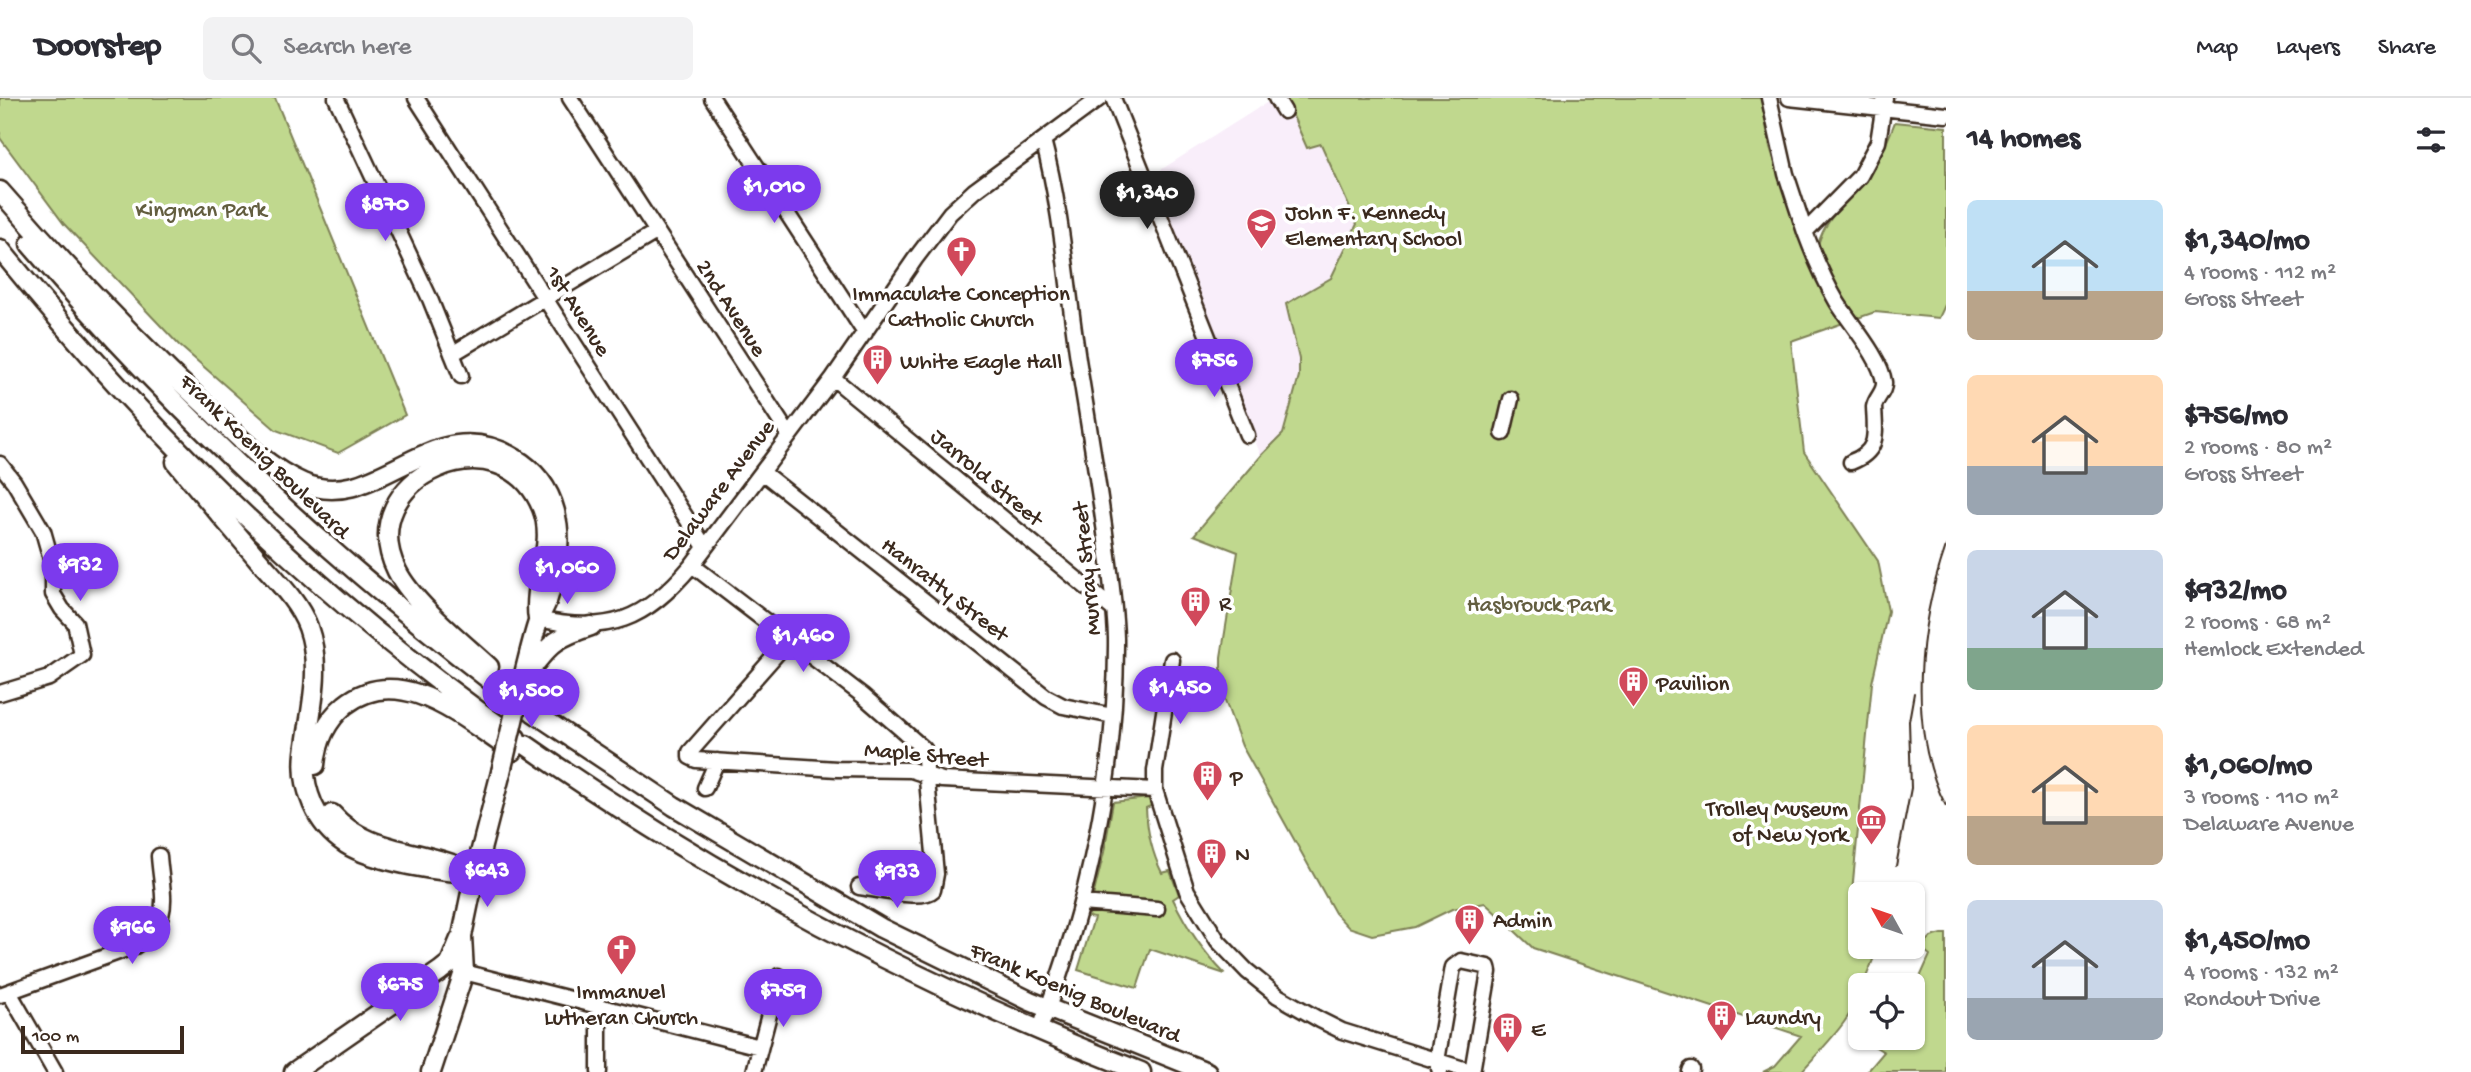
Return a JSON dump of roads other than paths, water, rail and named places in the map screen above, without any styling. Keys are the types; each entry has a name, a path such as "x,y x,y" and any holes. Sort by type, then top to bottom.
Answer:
{"main road":[{"path":"0,191 85,287 182,384 246,442 303,484 325,489 349,488 374,479 419,455 456,446 492,449 506,454 530,469 548,491 554,504 559,531 558,558 549,597 538,619 523,678 462,936 450,963 294,1072"},
{"name":"Frank Koenig Boulevard","path":"0,207 128,354 254,481 369,583 533,711 674,806 826,897 946,961 1030,1001 1207,1072"},
{"path":"0,248 107,374 302,613 312,641 316,673 304,768 309,795 322,820 337,837 357,850 440,872 475,873"},
{"path":"107,374 190,461 313,576 519,748"},
{"path":"533,711 426,607 397,571 390,548 391,522 401,497 417,478 450,462 477,461 501,466 530,488 542,509 547,533 545,556 536,594 538,619"},
{"path":"523,678 563,635 591,626"},
{"path":"475,873 443,859 362,838 345,828 331,814 319,792 315,768 318,744 331,719 350,701 376,690 390,688 425,696 519,748 811,922 924,979 1039,1031 1141,1072"},
{"path":"431,1072 464,972 462,936"}],"street":[{"path":"336,98 418,275 461,376"},
{"name":"1st Avenue","path":"416,98 705,547"},
{"name":"2nd Avenue","path":"570,98 789,435"},
{"path":"712,98 865,333"},
{"name":"Delaware Avenue","path":"538,619 591,626 610,624 643,610 668,591 692,565 833,378 950,213 974,191 1100,98"},
{"path":"1113,98 1247,435"},
{"path":"1276,98 1284,111"},
{"path":"1769,98 1786,174 1805,232 1826,283 1867,345 1884,380 1884,390 1875,401 1873,446 1868,453 1851,462"},
{"path":"1789,98 1885,104 1946,115"},
{"path":"1805,232 1860,176 1878,142 1885,104"},
{"name":"Murray Street","path":"1039,1031 1081,902 1095,844 1105,788 1113,716 1116,636 1102,508 1061,229 1043,140"},
{"path":"452,354 656,232"},
{"name":"Jarrold Street","path":"833,378 1114,610"},
{"path":"1503,433 1511,399"},
{"path":"0,464 43,531 53,566 53,594 75,624 82,655 49,678 0,694"},
{"name":"Hanratty Street","path":"762,472 1046,697 1063,706 1113,716"},
{"path":"692,565 862,695 921,744 926,754 936,874 931,893 916,895 859,887"},
{"name":"Maple Street","path":"788,641 690,752 690,757 837,769 911,770 942,780 1156,790"},
{"path":"1172,660 1156,771 1156,790 1170,841 1194,904 1218,941 1247,971 1278,996 1342,1031 1439,1066 1473,1072 1488,967 1461,961 1453,967 1439,1066"},
{"path":"705,788 717,761"},
{"path":"55,1072 4,993 135,946 148,937 160,924 163,912 159,856"},
{"path":"1081,902 1157,909"},
{"path":"464,972 760,1047"},
{"path":"754,1072 779,976"},
{"path":"599,1006 599,1072"}],"tram line":[{"path":"1946,546 1929,609 1921,676 1925,744 1933,776 1946,806"},
{"path":"1896,866 1911,788 1909,721 1914,693"}],"place":[{"name":"John F. Kennedy Elementary School","path":"1262,251"},
{"name":"Immaculate Conception Catholic Church","path":"961,278"},
{"name":"White Eagle Hall","path":"877,387"},
{"name":"R","path":"1196,629"},
{"name":"Pavilion","path":"1633,709"},
{"name":"P","path":"1207,803"},
{"name":"Trolley Museum of New York","path":"1871,847"},
{"name":"N","path":"1212,880"},
{"name":"Admin","path":"1470,946"},
{"name":"Immanuel Lutheran Church","path":"621,976"},
{"name":"Laundry","path":"1722,1043"},
{"name":"E","path":"1508,1055"}],"park label":[{"name":"Kingman Park","path":"201,208"},
{"name":"Hasbrouck Park","path":"1539,603"}]}
